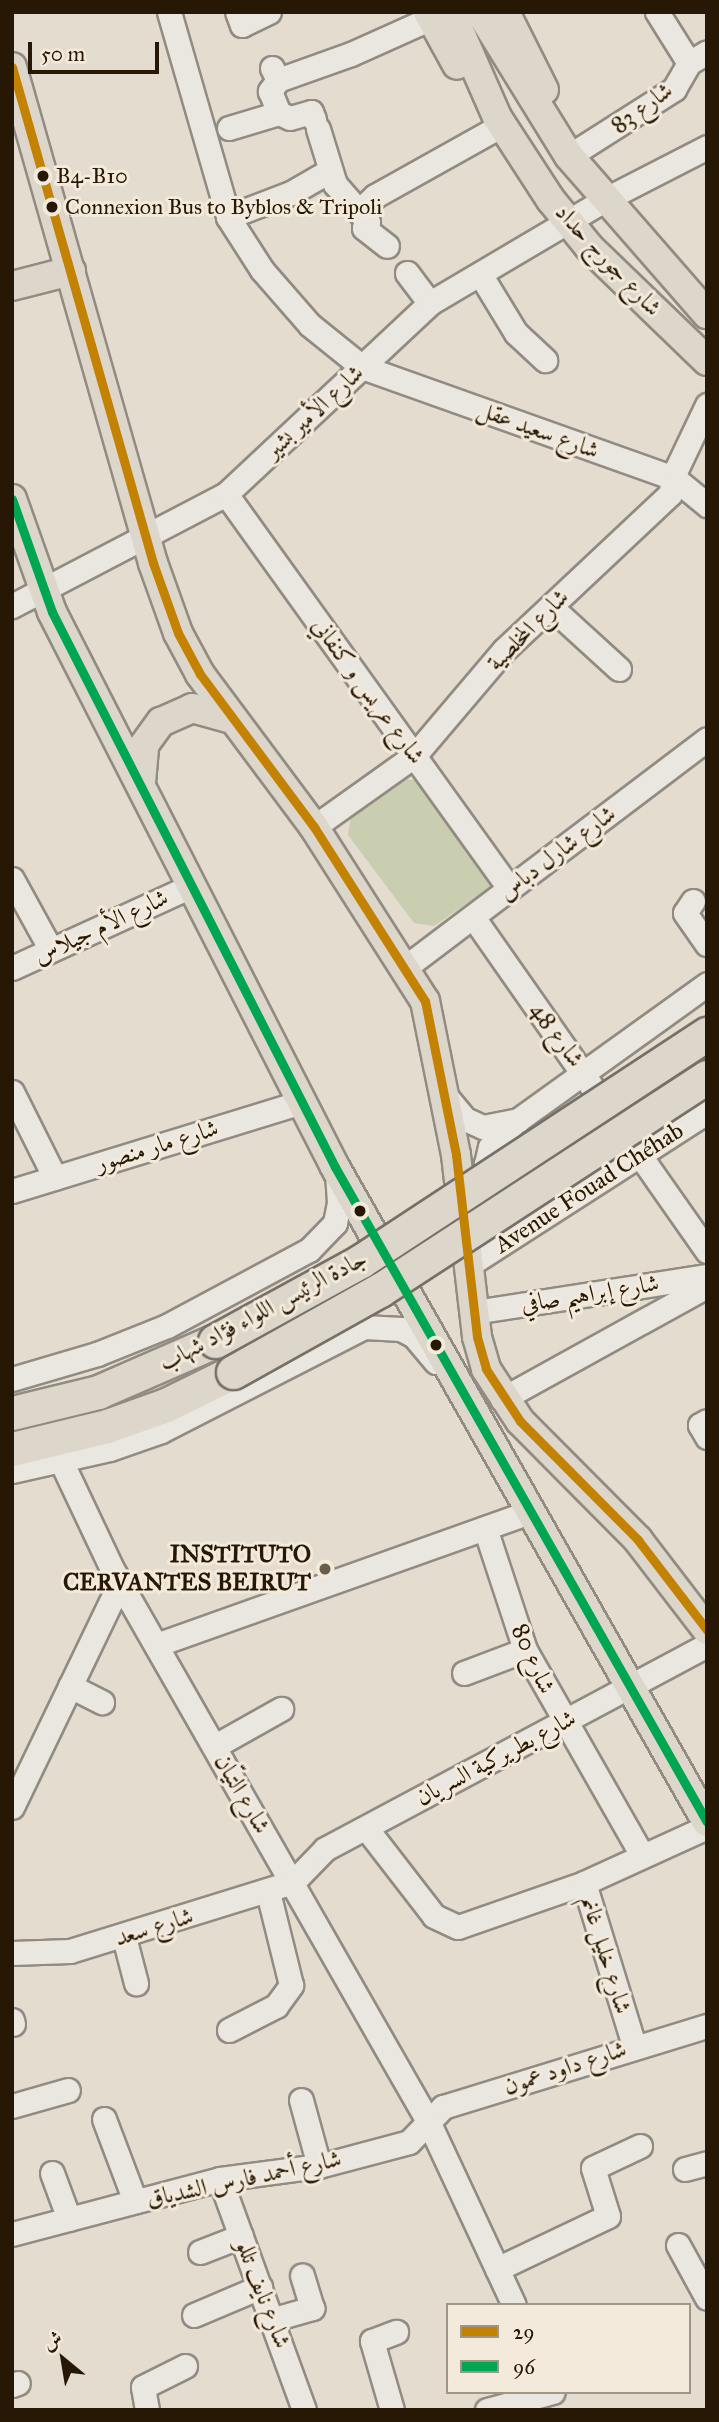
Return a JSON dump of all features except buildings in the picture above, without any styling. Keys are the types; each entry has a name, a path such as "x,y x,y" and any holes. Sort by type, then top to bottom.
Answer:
{"highway":[{"name":"جادة الرئيس اللواء فؤاد شهاب","path":"12,1413 98,1392 215,1341 372,1254 707,1034"},
{"name":"جادة الرئيس اللواء فؤاد شهاب","path":"12,1449 107,1426 166,1405 233,1372 380,1290 707,1077"}],"main road":[{"name":"شارع جورج حداد","path":"480,12 562,144 604,200 707,314"},
{"name":"شارع جورج حداد","path":"505,12 546,93 562,144"},
{"name":"شارع جورج حداد","path":"437,14 471,89 499,121 567,222 707,361"},
{"path":"12,67 145,534 178,633 232,719 314,827 407,966 432,1021 471,1264 474,1312 481,1353 502,1399 638,1540 707,1630"},
{"path":"12,286 71,271"},
{"path":"12,499 42,587 335,1167 707,1824"},
{"path":"141,783 144,745 160,722 192,708 232,719"}],"street":[{"path":"169,12 228,218 284,299 362,367"},
{"path":"237,12 242,25 269,12"},
{"path":"657,12 698,58"},
{"path":"279,113 270,91 275,74 351,54 437,14"},
{"name":"شارع 83","path":"562,144 674,89 698,58"},
{"path":"229,128 279,113 290,118 311,112 329,171 368,222 364,228 387,247"},
{"path":"359,211 374,196 499,121"},
{"name":"شارع الأمير بشير","path":"12,606 42,587 226,494 430,303 604,200 707,147"},
{"path":"228,218 290,193 329,171"},
{"path":"407,273 430,303"},
{"path":"480,274 516,333 545,360"},
{"name":"شارع سعيد عقل","path":"362,367 674,478 707,505"},
{"name":"شارع المخلصية","path":"314,827 415,756 504,650 670,494 674,478 707,405"},
{"name":"شارع عريس و كنفاني","path":"226,494 510,889"},
{"path":"551,607 620,669"},
{"name":"شارع شارل دباس","path":"407,966 707,739"},
{"path":"12,879 51,950"},
{"name":"شارع الأم جيلاس","path":"12,968 191,886"},
{"path":"693,901 685,913 707,944"},
{"name":"شارع 48","path":"473,917 641,1153 707,1251"},
{"path":"561,1206 530,1210 513,1207 498,1197 489,1182 486,1164 490,1147 518,1120 583,1071 707,984"},
{"path":"12,1092 55,1178"},
{"path":"444,1094 465,1119 482,1127 518,1120"},
{"name":"شارع مار منصور","path":"12,1191 302,1102"},
{"name":"Avenue Fouad Chéhab","path":"471,1264 707,1112"},
{"path":"18,1375 134,1340 247,1286 309,1250 330,1230 340,1202 335,1167"},
{"name":"شارع إبراهيم صافي","path":"474,1312 707,1276"},
{"path":"247,1286 275,1294 295,1315 301,1338 289,1366"},
{"path":"502,1399 707,1286"},
{"path":"12,1471 61,1461 161,1431 289,1366 348,1332 390,1325 414,1336 473,1412"},
{"path":"707,1421 700,1425 707,1437"},
{"name":"شارع التيّان","path":"61,1461 116,1575 429,2123 513,2303"},
{"path":"156,1645 530,1512"},
{"name":"شارع 80","path":"485,1528 525,1650 562,1721 642,1855"},
{"path":"13,1805 70,1686 116,1575"},
{"name":"شارع بطريركية السريان","path":"293,1882 325,1849 707,1645"},
{"path":"464,1673 525,1650"},
{"path":"70,1686 102,1702"},
{"path":"215,1746 281,1709"},
{"path":"584,1883 707,1824"},
{"name":"شارع خليل غانم","path":"366,1828 434,1916 451,1927 584,1883 634,2046"},
{"name":"شارع سعد","path":"12,1953 70,1951 124,1937 293,1882"},
{"path":"229,2030 276,2006 292,1985 268,1892"},
{"path":"124,1937 136,1983"},
{"name":"شارع داود عمون","path":"429,2123 443,2107 634,2046 707,2027"},
{"path":"12,2106 68,2090"},
{"path":"301,2100 319,2166"},
{"path":"104,2119 135,2202"},
{"name":"شارع أحمد فارس الشدياق","path":"12,2234 220,2179 319,2166 409,2142 429,2123"},
{"path":"497,2269 608,2216 593,2168 640,2146"},
{"path":"52,2173 69,2219"},
{"name":"شارع نايف تللو","path":"220,2179 274,2319 304,2410"},
{"path":"200,2252 241,2236"},
{"path":"678,2245 707,2298 691,2307"},
{"path":"274,2319 312,2308 302,2275"},
{"path":"194,2315 260,2287"},
{"path":"392,2410 372,2342 396,2332"},
{"path":"147,2410 143,2387 185,2366"},
{"path":"486,2410 546,2394"},
{"path":"555,2394 563,2410"}],"green space":[{"path":"407,779 418,781 492,886 434,926 414,923 348,835 351,816"}],"transit line":[{"name":"29","path":"12,67 153,563 178,633 200,674 314,827 425,1001 456,1155 477,1337 486,1369 520,1421 638,1540 707,1630"},
{"name":"96","path":"12,499 52,612 335,1167 707,1822"}],"place":[{"name":"B4-B10","path":"43,176"},
{"name":"Connexion Bus to Byblos & Tripoli","path":"52,207"},
{"name":"INSTITUTO CERVANTES BEIRUT","path":"325,1569"}]}
